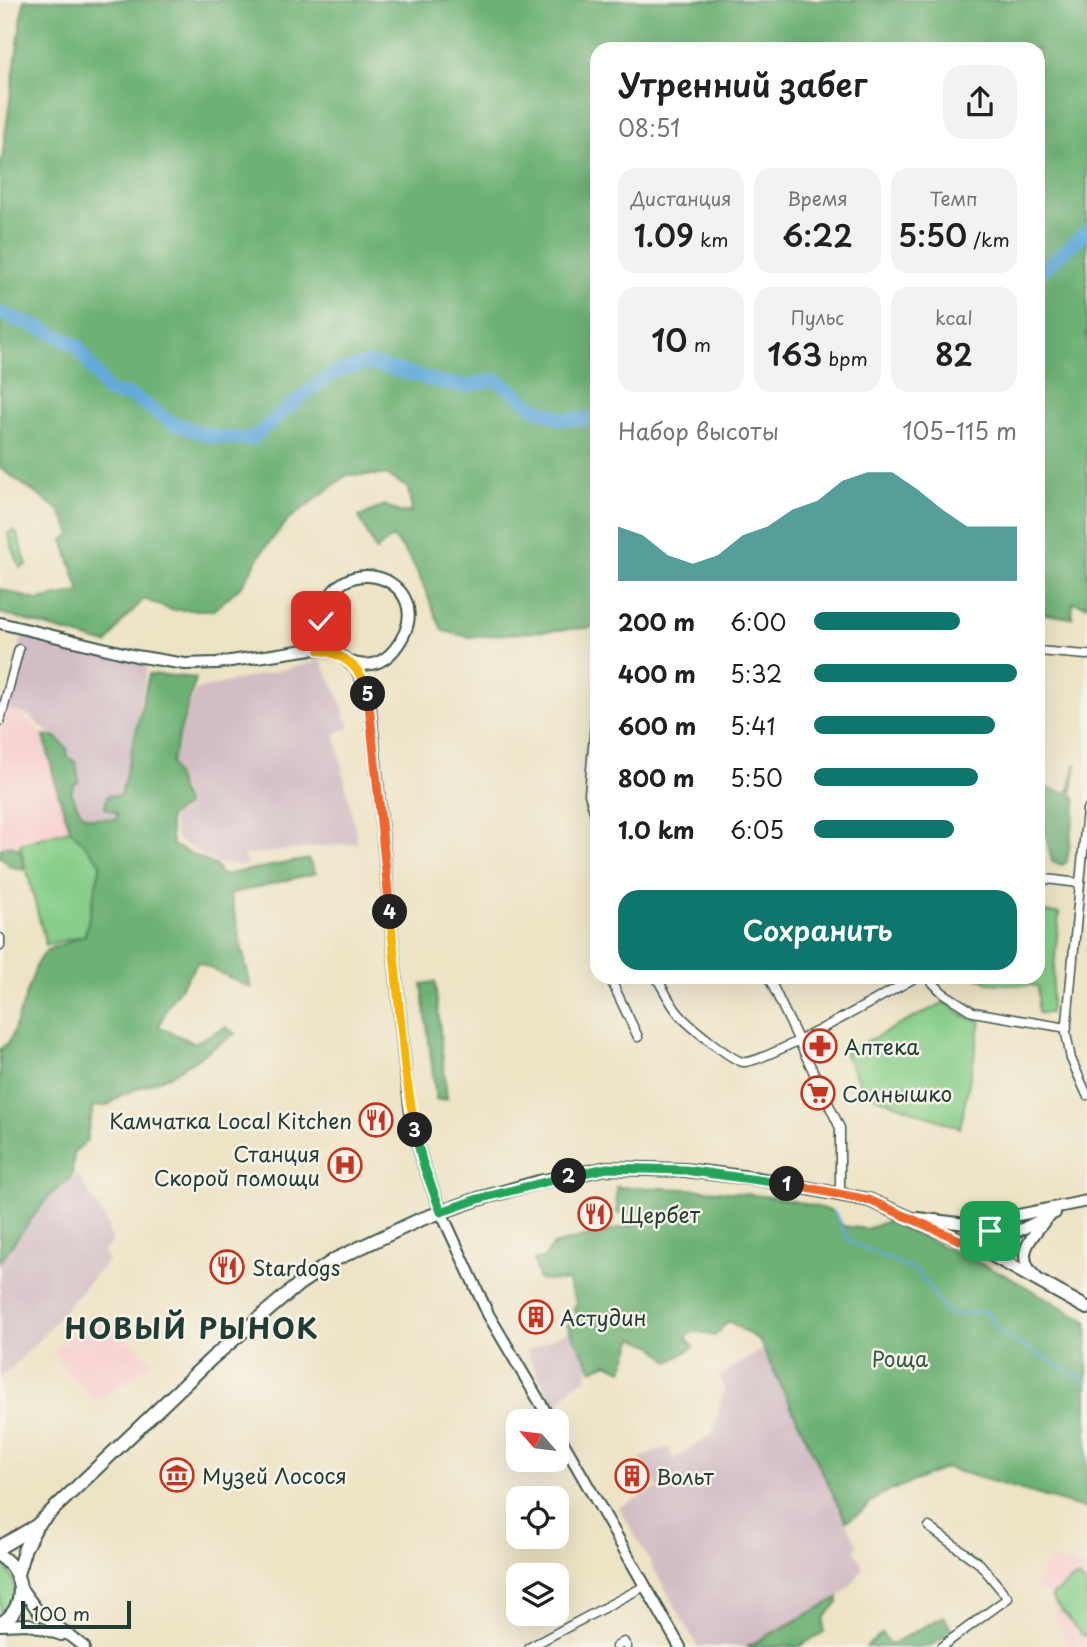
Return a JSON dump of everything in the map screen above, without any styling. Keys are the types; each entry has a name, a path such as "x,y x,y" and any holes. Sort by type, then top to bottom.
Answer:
{"main road":[{"path":"0,623 136,656 185,664 217,663 320,650 362,665 378,663 392,653 403,635 407,623 406,602 397,588 385,579 369,574 360,575 344,583 332,593 321,621 320,650"},
{"path":"350,662 361,676 370,706 411,1114 422,1161 441,1212 488,1314 544,1409"},
{"path":"0,1547 36,1527 220,1351 289,1291 336,1259 380,1237 441,1212 539,1182 607,1168 685,1170 869,1200 977,1247 1087,1308"},
{"path":"977,1247 1087,1200"},
{"path":"912,1217 966,1224 1073,1205"},
{"path":"977,1247 990,1231 1037,1213"},
{"path":"1038,1280 1030,1272 1025,1255 1030,1241 1049,1216"},
{"path":"569,1453 680,1647"},
{"path":"0,1625 15,1610 20,1598 19,1581 25,1548 36,1527"},
{"path":"0,1556 10,1564 38,1611 81,1645"},
{"path":"0,1625 14,1623 37,1626 81,1645"}],"street":[{"path":"0,721 19,649"},
{"path":"1045,652 1087,656"},
{"path":"1087,808 1067,1028 1071,1059 1087,1095"},
{"path":"1045,879 1079,883"},
{"path":"0,938 0,947"},
{"path":"613,984 638,1037"},
{"path":"661,984 680,1015 726,1054 741,1062 752,1062 798,1040 903,984"},
{"path":"772,984 840,1128 840,1194"},
{"path":"934,984 973,1012 1067,1028"},
{"path":"929,1527 980,1564 1008,1598 941,1647"},
{"path":"530,1647 645,1586"},
{"path":"616,1647 624,1642 627,1647"}],"shaded area":[{"path":"22,637 148,663 116,819 84,817 77,811 71,795 73,786 79,781 76,763 68,757 67,749 31,717 7,708"},
{"path":"321,661 336,690 350,728 335,733 358,843 244,855 247,866 218,863 177,839 172,818 189,807 172,763 195,690"},
{"path":"6,709 19,713 48,738 73,829 0,847 0,730"},
{"path":"78,1175 105,1219 112,1242 102,1253 108,1260 36,1343 0,1379 0,1263 51,1196"},
{"path":"94,1312 102,1312 152,1363 97,1401 63,1369 55,1351"},
{"path":"571,1330 589,1365 585,1379 575,1384 555,1407 526,1351"},
{"path":"766,1347 858,1547 854,1549 863,1568 838,1598 744,1647 698,1647 619,1507 658,1488 640,1458 669,1447 673,1460 713,1433 724,1389 719,1376"},
{"path":"1049,1560 1082,1566 1087,1572 1087,1647 1069,1647 1058,1625 1049,1595 1035,1590 1035,1583"}],"green space":[{"path":"24,0 1087,0 1087,606 1073,602 1072,618 1045,614 1045,42 590,42 590,628 468,637 443,631 416,570 402,547 392,537 376,551 359,517 385,505 399,512 412,512 408,488 386,475 347,475 288,520 265,548 242,585 214,610 171,610 144,599 122,622 107,644 0,613 0,589 37,600 80,592 63,540 72,535 60,511 0,468 0,173"},
{"path":"13,530 17,534 27,565 20,568 8,534"},
{"path":"149,674 196,678 171,763 186,806 169,817 172,845 215,865 222,875 308,859 316,873 230,894 251,988 198,962 167,1007 159,1027 194,1043 226,1027 235,1034 169,1076 121,1095 107,1106 93,1106 87,1141 74,1152 72,1177 50,1195 0,1261 0,1049 10,1041 38,961 47,950 85,935 101,863 70,829 44,736 56,737 67,749 68,757 76,763 79,781 73,786 71,794 80,811 88,817 116,819 117,813 105,808 107,796 121,795"},
{"path":"1076,763 1072,793 1076,802 1067,862 1062,865 1052,862 1045,833 1045,788 1068,793"},
{"path":"73,829 101,862 85,935 46,945 20,844"},
{"path":"10,845 20,849 24,870 8,866 8,862 0,857 0,849"},
{"path":"1045,912 1059,913 1050,1013 1038,1013 1038,986 1005,984 1045,984"},
{"path":"435,982 447,1099 436,1100 422,984"},
{"path":"945,1002 964,1016 981,1021 960,1128 865,1093 844,1053"},
{"name":"Роща","path":"616,1187 698,1190 782,1199 834,1212 843,1226 866,1229 888,1221 1005,1275 1087,1321 1087,1509 946,1468 880,1495 860,1513 846,1521 759,1340 728,1321 715,1336 696,1331 686,1337 694,1347 670,1362 654,1346 634,1338 622,1370 607,1363 592,1370 567,1325 578,1318 573,1309 577,1303 567,1281 539,1280 534,1260 543,1259 553,1245 641,1223 642,1215 617,1213"},
{"path":"0,1562 12,1577 15,1590 11,1604 0,1619"},
{"path":"1078,1578 1087,1586 1087,1637 1081,1634 1052,1599 1053,1594"},
{"path":"838,1598 838,1602 824,1618 824,1632 798,1647 746,1647"},
{"path":"944,1616 952,1632 929,1647 866,1647 882,1633 890,1645"}],"waterway":[{"path":"1045,268 1087,231"},
{"path":"0,313 48,331 78,347 108,392 132,396 172,423 214,437 252,439 312,388 338,371 370,363 447,384 468,386 494,380 535,408 562,419 590,419"},
{"path":"834,1212 850,1242 919,1272 944,1310 954,1315 986,1311 1000,1333 1087,1382"}],"place":[{"name":"Аптека","path":"820,1046"},
{"name":"Солнышко","path":"818,1093"},
{"name":"Камчатка Local Kitchen","path":"376,1120"},
{"name":"Станция Скорой помощи","path":"345,1165"},
{"name":"Щербет","path":"595,1214"},
{"name":"Stardogs","path":"227,1267"},
{"name":"Астудин","path":"536,1317"},
{"name":"Музей Лосося","path":"177,1475"},
{"name":"Вольт","path":"632,1476"}],"district":[{"name":"НОВЫЙ РЫНОК","path":"192,1327"}],"route":[{"path":"321,621 320,650 337,654 350,662 367,689 411,1114 422,1161 441,1212 539,1182 607,1168 685,1170 760,1179 869,1200 973,1246 990,1231"}]}
